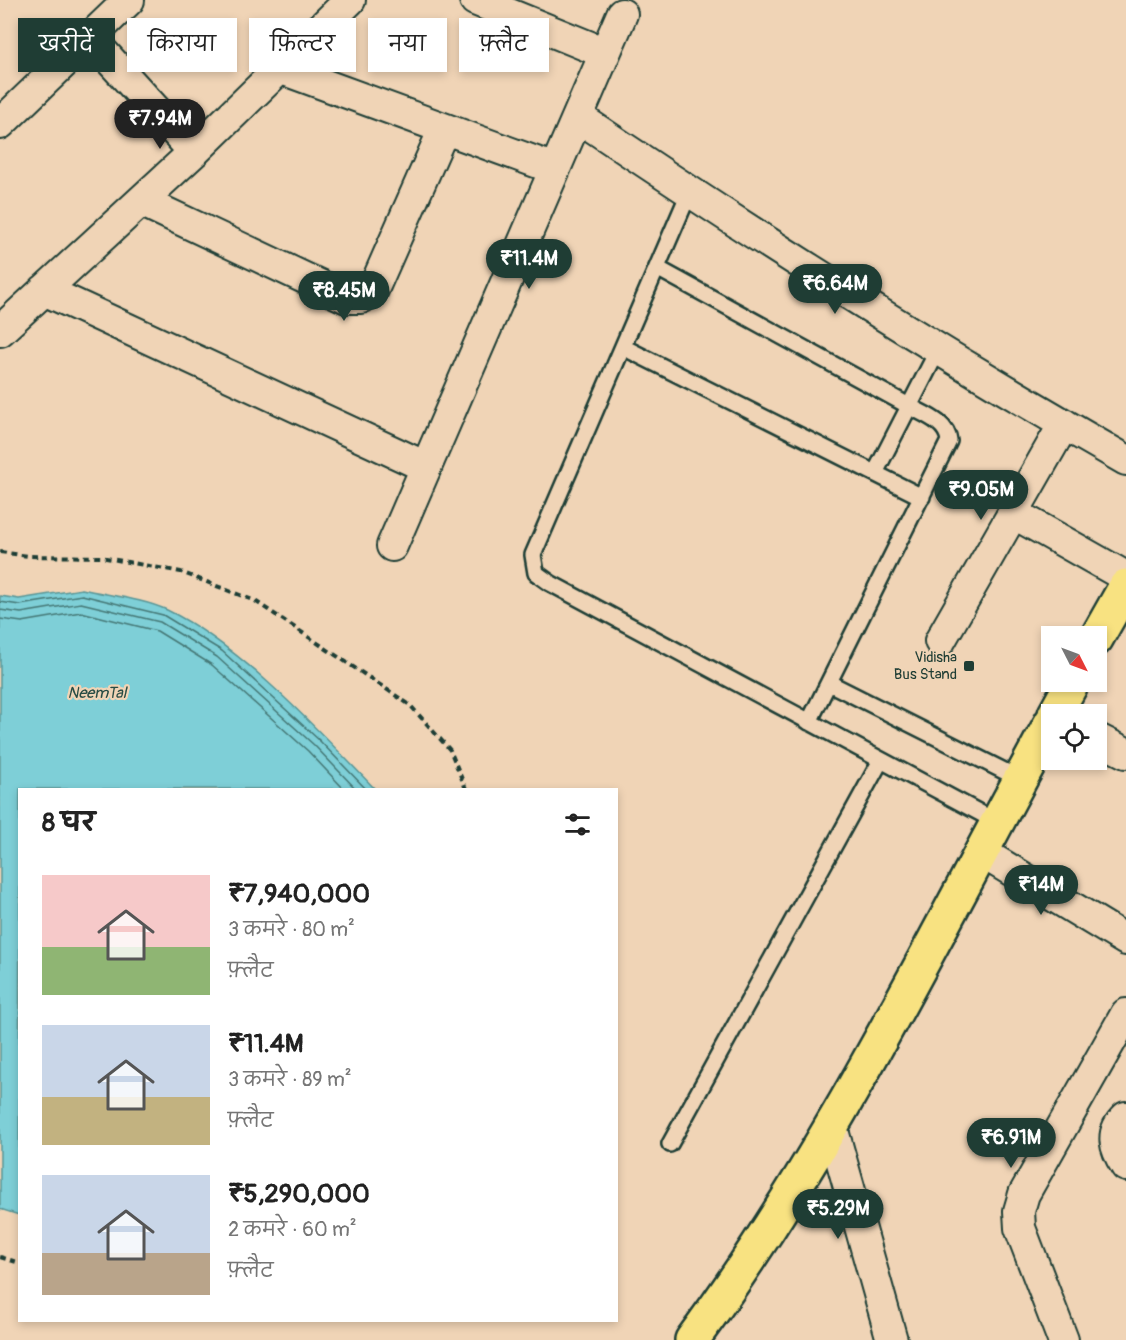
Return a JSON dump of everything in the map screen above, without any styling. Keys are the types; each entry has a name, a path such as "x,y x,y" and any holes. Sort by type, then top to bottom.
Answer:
{"main road":[{"path":"1103,626 1126,586"},
{"path":"692,1340 740,1276 832,1127 1041,741"}],"street":[{"path":"111,18 129,0"},
{"path":"331,18 350,0"},
{"path":"475,0 605,53"},
{"path":"392,546 622,14"},
{"path":"115,65 194,152"},
{"path":"0,124 54,72"},
{"path":"0,331 194,152 275,72"},
{"path":"290,72 555,169"},
{"path":"578,117 689,193 939,350 1126,460"},
{"path":"141,201 347,298 362,298 373,290 444,129"},
{"path":"44,290 426,467"},
{"path":"940,641 1064,424"},
{"path":"1013,513 1126,577"},
{"path":"1107,744 1126,753"},
{"path":"981,852 1126,940"},
{"path":"1063,1340 1020,1228 1019,1211 1024,1194 1126,1014"},
{"path":"1126,1117 1115,1132 1115,1150 1126,1166"},
{"path":"832,1127 892,1340"}],"lane":[{"path":"689,193 533,555 536,573 550,583 997,822"},
{"path":"657,268 909,406 941,424 948,431 949,441 809,722"},
{"path":"623,347 922,497"},
{"path":"874,473 939,350"},
{"path":"829,683 1020,779"},
{"path":"670,1144 881,760"}],"path":[{"path":"0,552 28,556 101,557 181,572 255,601 410,705 450,750 466,788"},
{"path":"0,1257 18,1262"}],"water":[{"name":"NeemTal","path":"82,589 137,600 167,610 195,625 250,666 329,741 374,788 18,788 18,1215 0,1209 0,596 19,599"}],"place":[{"name":"Vidisha Bus Stand","path":"969,666"}]}
